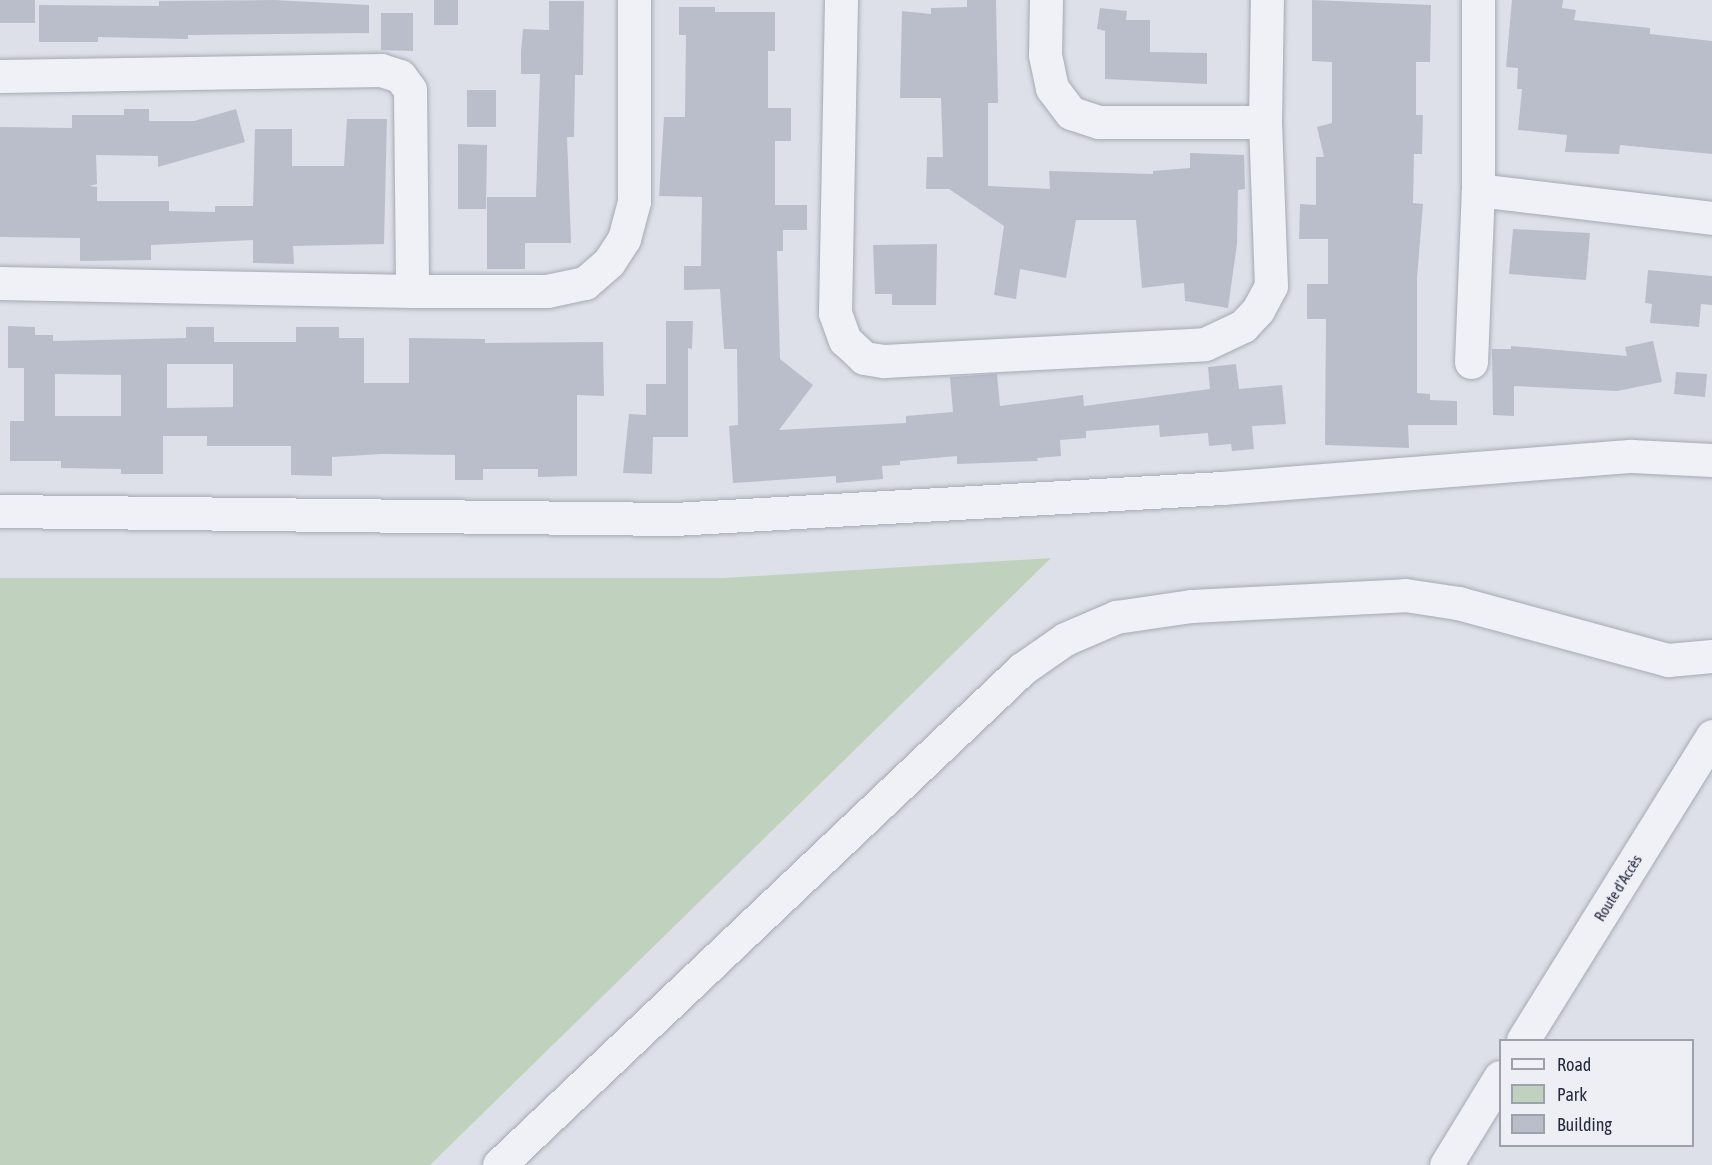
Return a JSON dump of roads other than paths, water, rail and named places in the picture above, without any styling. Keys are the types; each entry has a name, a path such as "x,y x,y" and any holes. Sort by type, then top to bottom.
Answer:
{"street":[{"path":"0,283 411,291 547,291 585,283 609,262 624,239 634,201 634,0"},
{"path":"841,0 836,313 845,340 864,358 884,361 1205,344 1225,337 1244,326 1258,310 1271,286 1265,122 1267,0"},
{"path":"1046,0 1045,55 1052,88 1071,113 1099,122 1265,122"},
{"path":"1471,362 1478,190 1478,0"},
{"path":"0,76 381,70 400,76 410,90 411,291"},
{"path":"1478,190 1712,218"},
{"path":"0,511 674,519 1222,488 1632,456 1712,460"},
{"path":"499,1165 1022,669 1065,639 1116,617 1191,606 1405,595 1458,603 1668,660 1712,656"},
{"name":"Route d'Accès","path":"1524,1039 1712,736"},
{"path":"1446,1165 1499,1079"}]}
